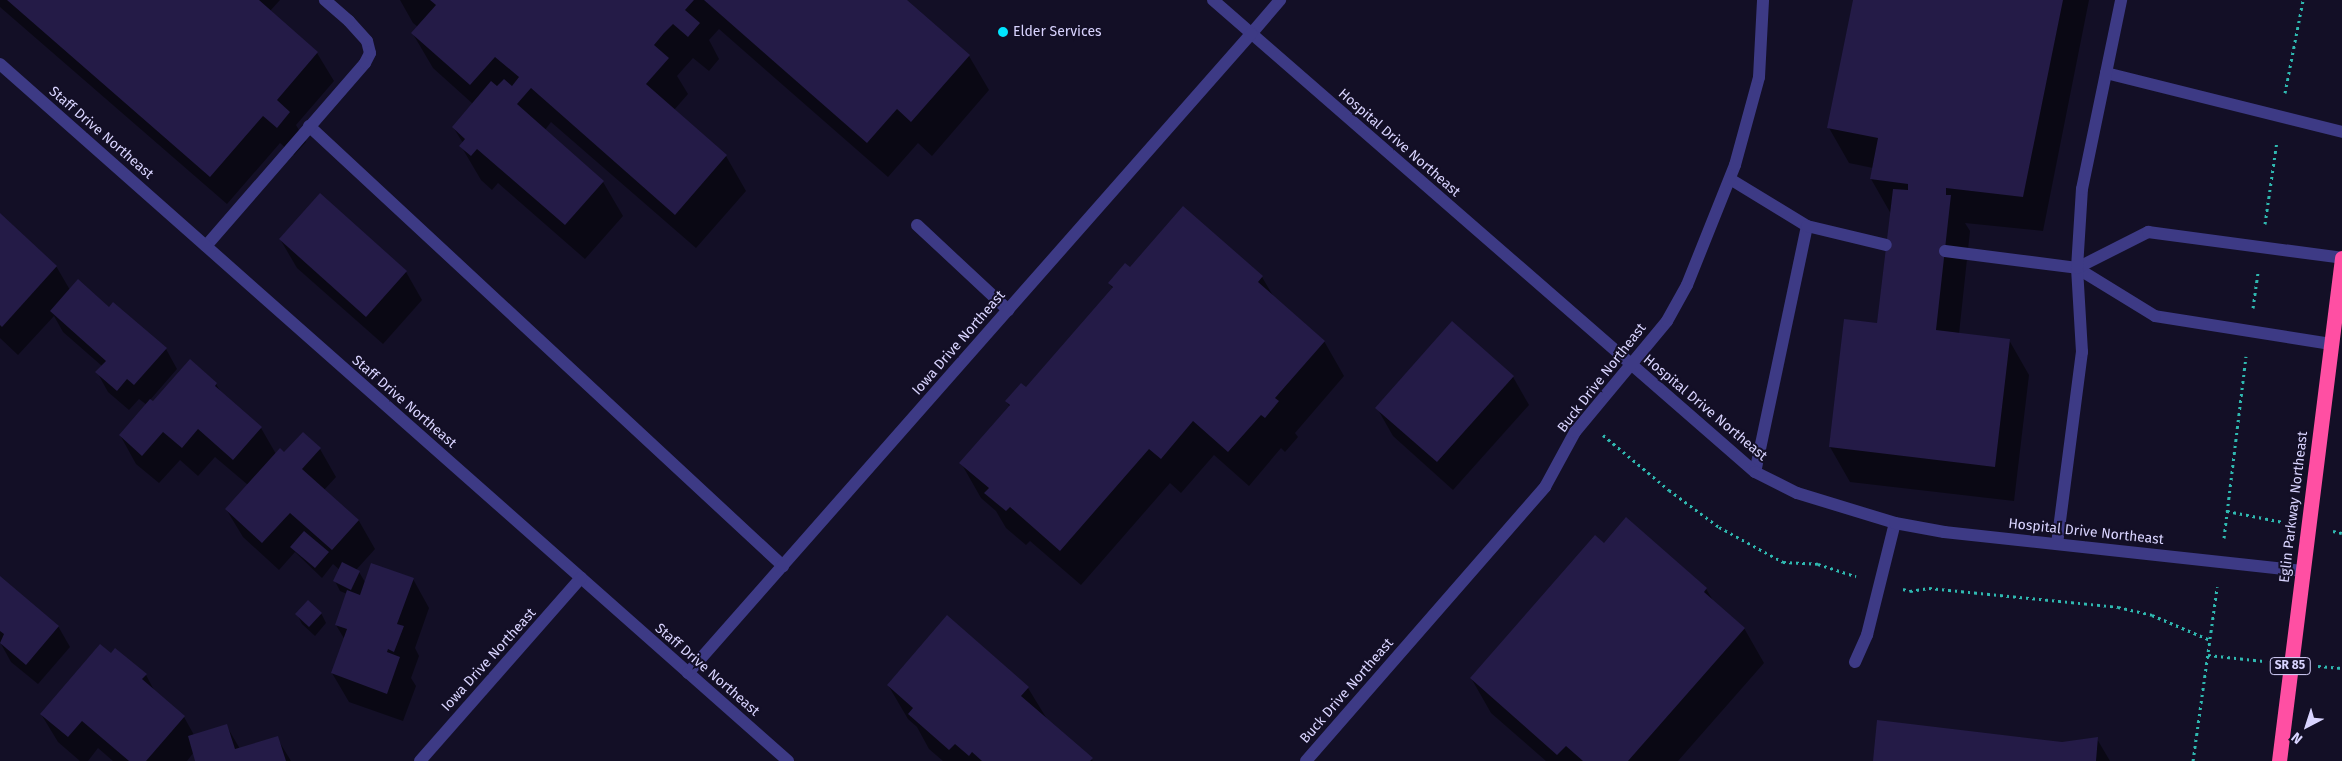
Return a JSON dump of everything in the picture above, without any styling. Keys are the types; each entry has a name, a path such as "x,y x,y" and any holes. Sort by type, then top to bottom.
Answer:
{"highway":[{"name":"Eglin Parkway Northeast","path":"2279,761 2342,258"}],"street":[{"path":"206,246 370,54 367,41 349,21 324,0"},
{"name":"Hospital Drive Northeast","path":"1213,0 1755,472 1796,493 1895,523 1944,532 2302,571"},
{"name":"Iowa Drive Northeast","path":"688,673 1280,0"},
{"name":"Buck Drive Northeast","path":"1306,761 1546,487 1575,432 1666,321 1688,286 1730,180 1760,77 1763,0"},
{"path":"2057,544 2082,352 2078,268 2082,189 2121,0"},
{"name":"Staff Drive Northeast","path":"0,64 788,761"},
{"path":"2106,74 2342,132"},
{"path":"310,126 782,566"},
{"path":"1730,180 1808,226 1886,245"},
{"path":"917,224 1008,310"},
{"path":"1755,472 1808,226"},
{"path":"2078,268 2148,232 2342,258"},
{"path":"1944,252 2078,268 2155,316 2331,344"},
{"path":"1856,662 1867,635 1895,523"},
{"name":"Iowa Drive Northeast","path":"420,761 581,578"}],"path":[{"path":"2193,761 2221,562 2261,247 2280,117 2303,0"}],"building":[{"path":"7,0 259,0 318,52 277,100 290,112 277,128 263,116 210,177"},
{"path":"430,0 694,0 685,10 700,23 688,37 673,24 664,33 654,45 669,58 646,84 727,155 675,215 531,88 517,104 604,181 565,225 477,149 471,156 459,146 465,139 452,127 491,81 497,86 504,79 512,86 519,77 495,57 470,85 411,33 436,5"},
{"path":"704,0 907,0 970,55 911,122 897,109 867,143"},
{"path":"1853,0 2063,0 2023,197 1946,188 1946,195 1951,195 1936,330 2010,339 1995,467 1829,447 1844,319 1877,323 1893,189 1908,190 1908,184 1870,179 1878,138 1827,128"},
{"path":"320,193 407,271 366,317 279,239"},
{"path":"1183,206 1263,276 1258,282 1325,341 1275,398 1279,401 1265,418 1261,415 1228,452 1193,421 1161,459 1149,449 1060,551 1010,507 1006,511 984,493 989,488 959,463 1010,405 1005,401 1021,383 1026,387 1113,287 1108,283 1125,263 1130,267"},
{"path":"0,213 57,266 2,327 0,325"},
{"path":"78,279 109,307 113,302 167,348 134,385 127,379 117,391 95,372 106,361 50,311"},
{"path":"1452,321 1514,376 1437,462 1375,408"},
{"path":"190,359 217,383 215,386 262,427 233,460 198,429 182,448 163,432 142,456 119,435 150,399 153,401"},
{"path":"303,432 321,448 302,469 359,520 332,550 290,513 262,543 225,509 280,448 284,452"},
{"path":"1626,517 1707,588 1704,592 1745,628 1628,761 1583,761 1566,746 1557,755 1470,678 1595,535 1604,543"},
{"path":"304,531 329,552 315,568 290,547"},
{"path":"342,562 360,571 351,590 333,581"},
{"path":"371,563 414,578 397,624 404,626 394,652 388,649 387,652 400,657 387,694 331,673 347,629 335,625 347,590 360,595"},
{"path":"0,576 59,626 26,665 0,643 4,634 0,631"},
{"path":"308,600 322,613 309,627 295,614"},
{"path":"947,615 1029,687 1021,696 1093,758 1090,761 982,761 972,752 969,756 955,744 949,750 908,714 913,708 887,685"},
{"path":"100,644 111,653 115,648 147,674 142,679 185,716 146,761 129,761 82,721 68,737 40,714"},
{"path":"1877,720 2062,742 2098,737 2096,761 1873,761"},
{"path":"227,724 235,749 278,736 286,761 195,761 188,736"}],"place":[{"name":"Elder Services","path":"1003,32"}]}
